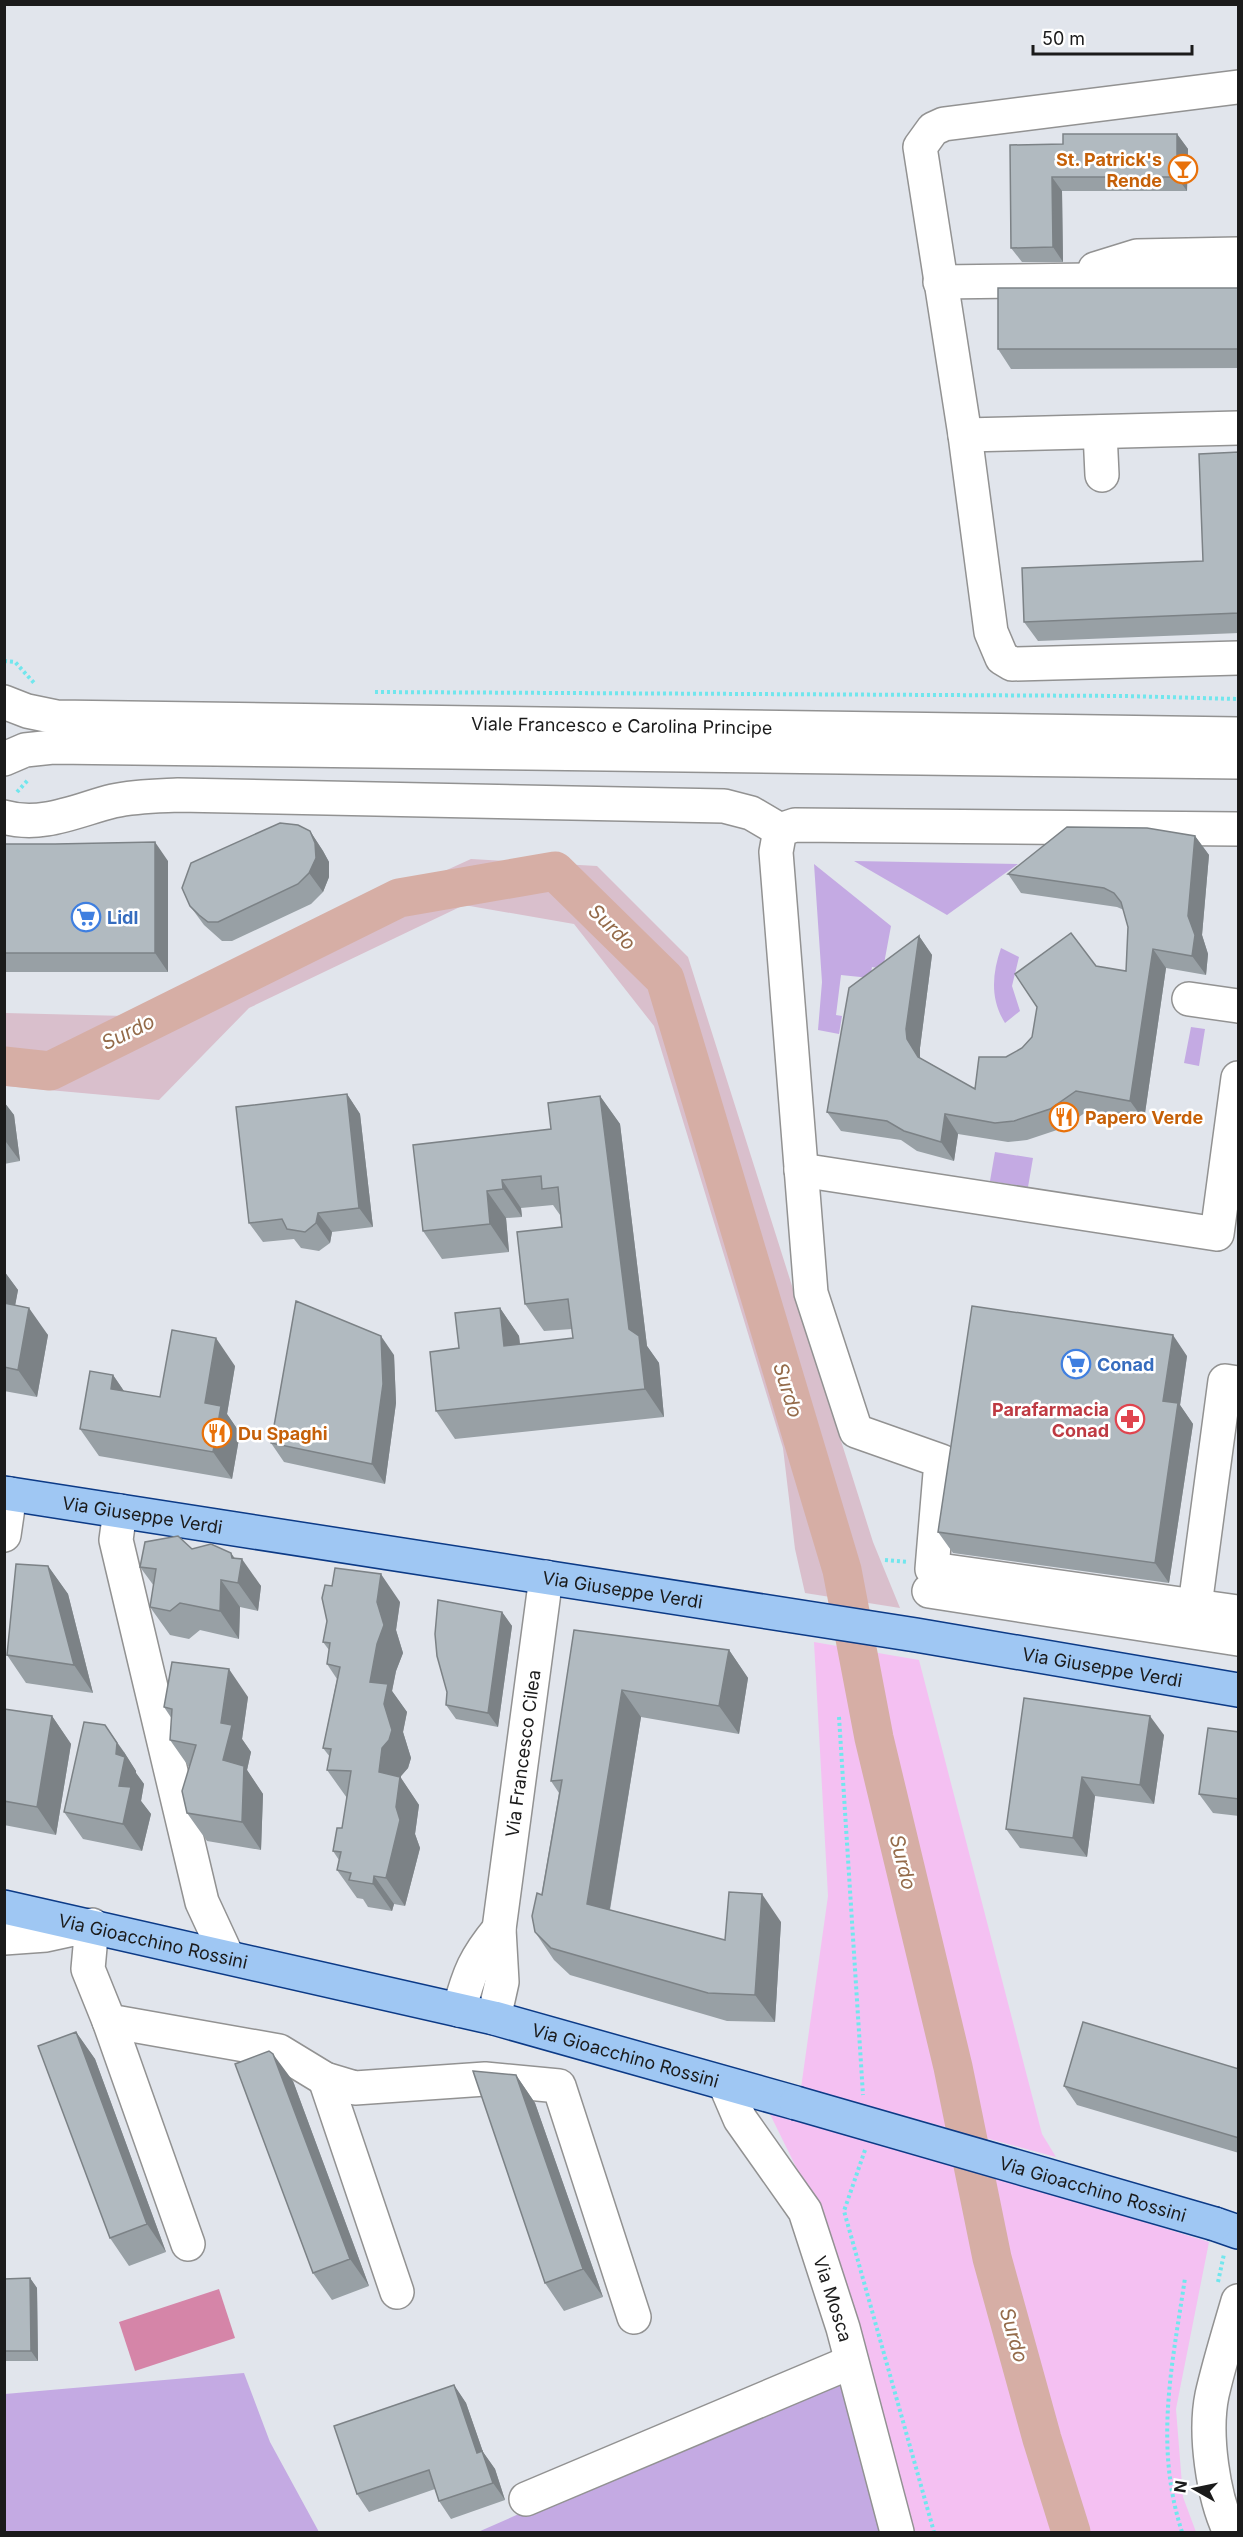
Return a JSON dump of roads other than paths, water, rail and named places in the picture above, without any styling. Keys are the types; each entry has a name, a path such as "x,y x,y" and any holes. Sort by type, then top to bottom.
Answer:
{"main road":[{"name":"Via Giuseppe Verdi","path":"7,1493 916,1635 1239,1690"},
{"name":"Via Gioacchino Rossini","path":"4,1907 92,1925 494,2018 1227,2228"}],"street":[{"path":"1239,87 944,124 933,129 920,147 965,435 991,632 1002,658 1012,664 1239,658"},
{"path":"1064,279 1137,256 1239,254"},
{"path":"940,282 1239,278"},
{"path":"965,435 1239,428"},
{"path":"1100,432 1102,475"},
{"name":"Viale Francesco e Carolina Principe","path":"4,702 27,711 56,717 1239,734"},
{"name":"Viale Francesco e Carolina Principe","path":"4,710 11,735 4,758"},
{"name":"Viale Francesco e Carolina Principe","path":"4,758 26,750 64,747 1239,762"},
{"path":"4,817 58,832 131,798 178,795 724,806 751,813 780,831"},
{"path":"780,831 789,826 802,825 1239,829"},
{"path":"780,831 776,852 811,1293 852,1425 863,1435 941,1461 930,1580 916,1635"},
{"path":"1189,999 1239,1006"},
{"path":"801,1170 1228,1235 1239,1078"},
{"path":"1193,1619 1225,1381 1239,1383"},
{"path":"4,1535 7,1493"},
{"path":"120,1511 116,1540 202,1902 227,1956"},
{"name":"Via Francesco Cilea","path":"494,2018 502,1982 499,1929 546,1577"},
{"path":"930,1580 1193,1619 1239,1639"},
{"path":"1193,1619 1239,1612"},
{"path":"4,1938 46,1935 92,1925 88,1969 189,2244"},
{"path":"459,2010 467,1979 478,1954 499,1929"},
{"path":"109,2021 279,2051 325,2079 355,2088 486,2079 559,2086 634,2317"},
{"path":"325,2079 397,2292"},
{"name":"Via Mosca","path":"725,2084 740,2119 805,2211 851,2362 897,2532"},
{"path":"1230,2532 1221,2514 1211,2462 1212,2398 1233,2336 1239,2301"},
{"path":"526,2499 851,2362"}],"waterway":[{"name":"Surdo","path":"4,1066 50,1071 399,898 555,871 665,979 842,1570 874,1738 953,2067 992,2258 1042,2439 1071,2532"}],"place":[{"name":"St. Patrick's Rende","path":"1183,169"},
{"name":"Lidl","path":"86,917"},
{"name":"Papero Verde","path":"1064,1117"},
{"name":"Conad","path":"1076,1364"},
{"name":"Parafarmacia Conad","path":"1130,1419"},
{"name":"Du Spaghi","path":"217,1433"}]}
